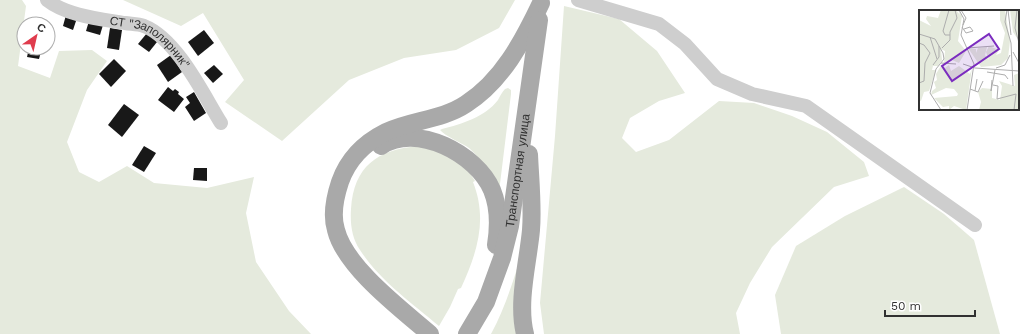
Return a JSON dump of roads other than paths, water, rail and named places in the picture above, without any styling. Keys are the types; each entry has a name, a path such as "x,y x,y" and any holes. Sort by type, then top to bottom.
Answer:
{"main road":[{"name":"Транспортная улица","path":"467,334 486,302 502,258 510,226 541,2"},
{"path":"426,330 350,260 342,245 336,230 334,216 335,198 343,174 359,150 371,141 393,129 437,117 466,105 489,86 508,62 528,32 541,2"},
{"path":"525,334 522,323 531,228 528,103"},
{"path":"335,198 346,179 357,165 368,154 385,143 398,139 425,139 441,143 460,153 476,166 484,176 492,190 496,205 498,219 496,241 486,302"}],"street":[{"name":"СТ \"Заполярник\"","path":"47,0 74,14 143,26 160,35 173,48 195,80 220,123"},
{"path":"578,0 659,24 685,44 717,79 752,94 806,106 975,225"}]}
